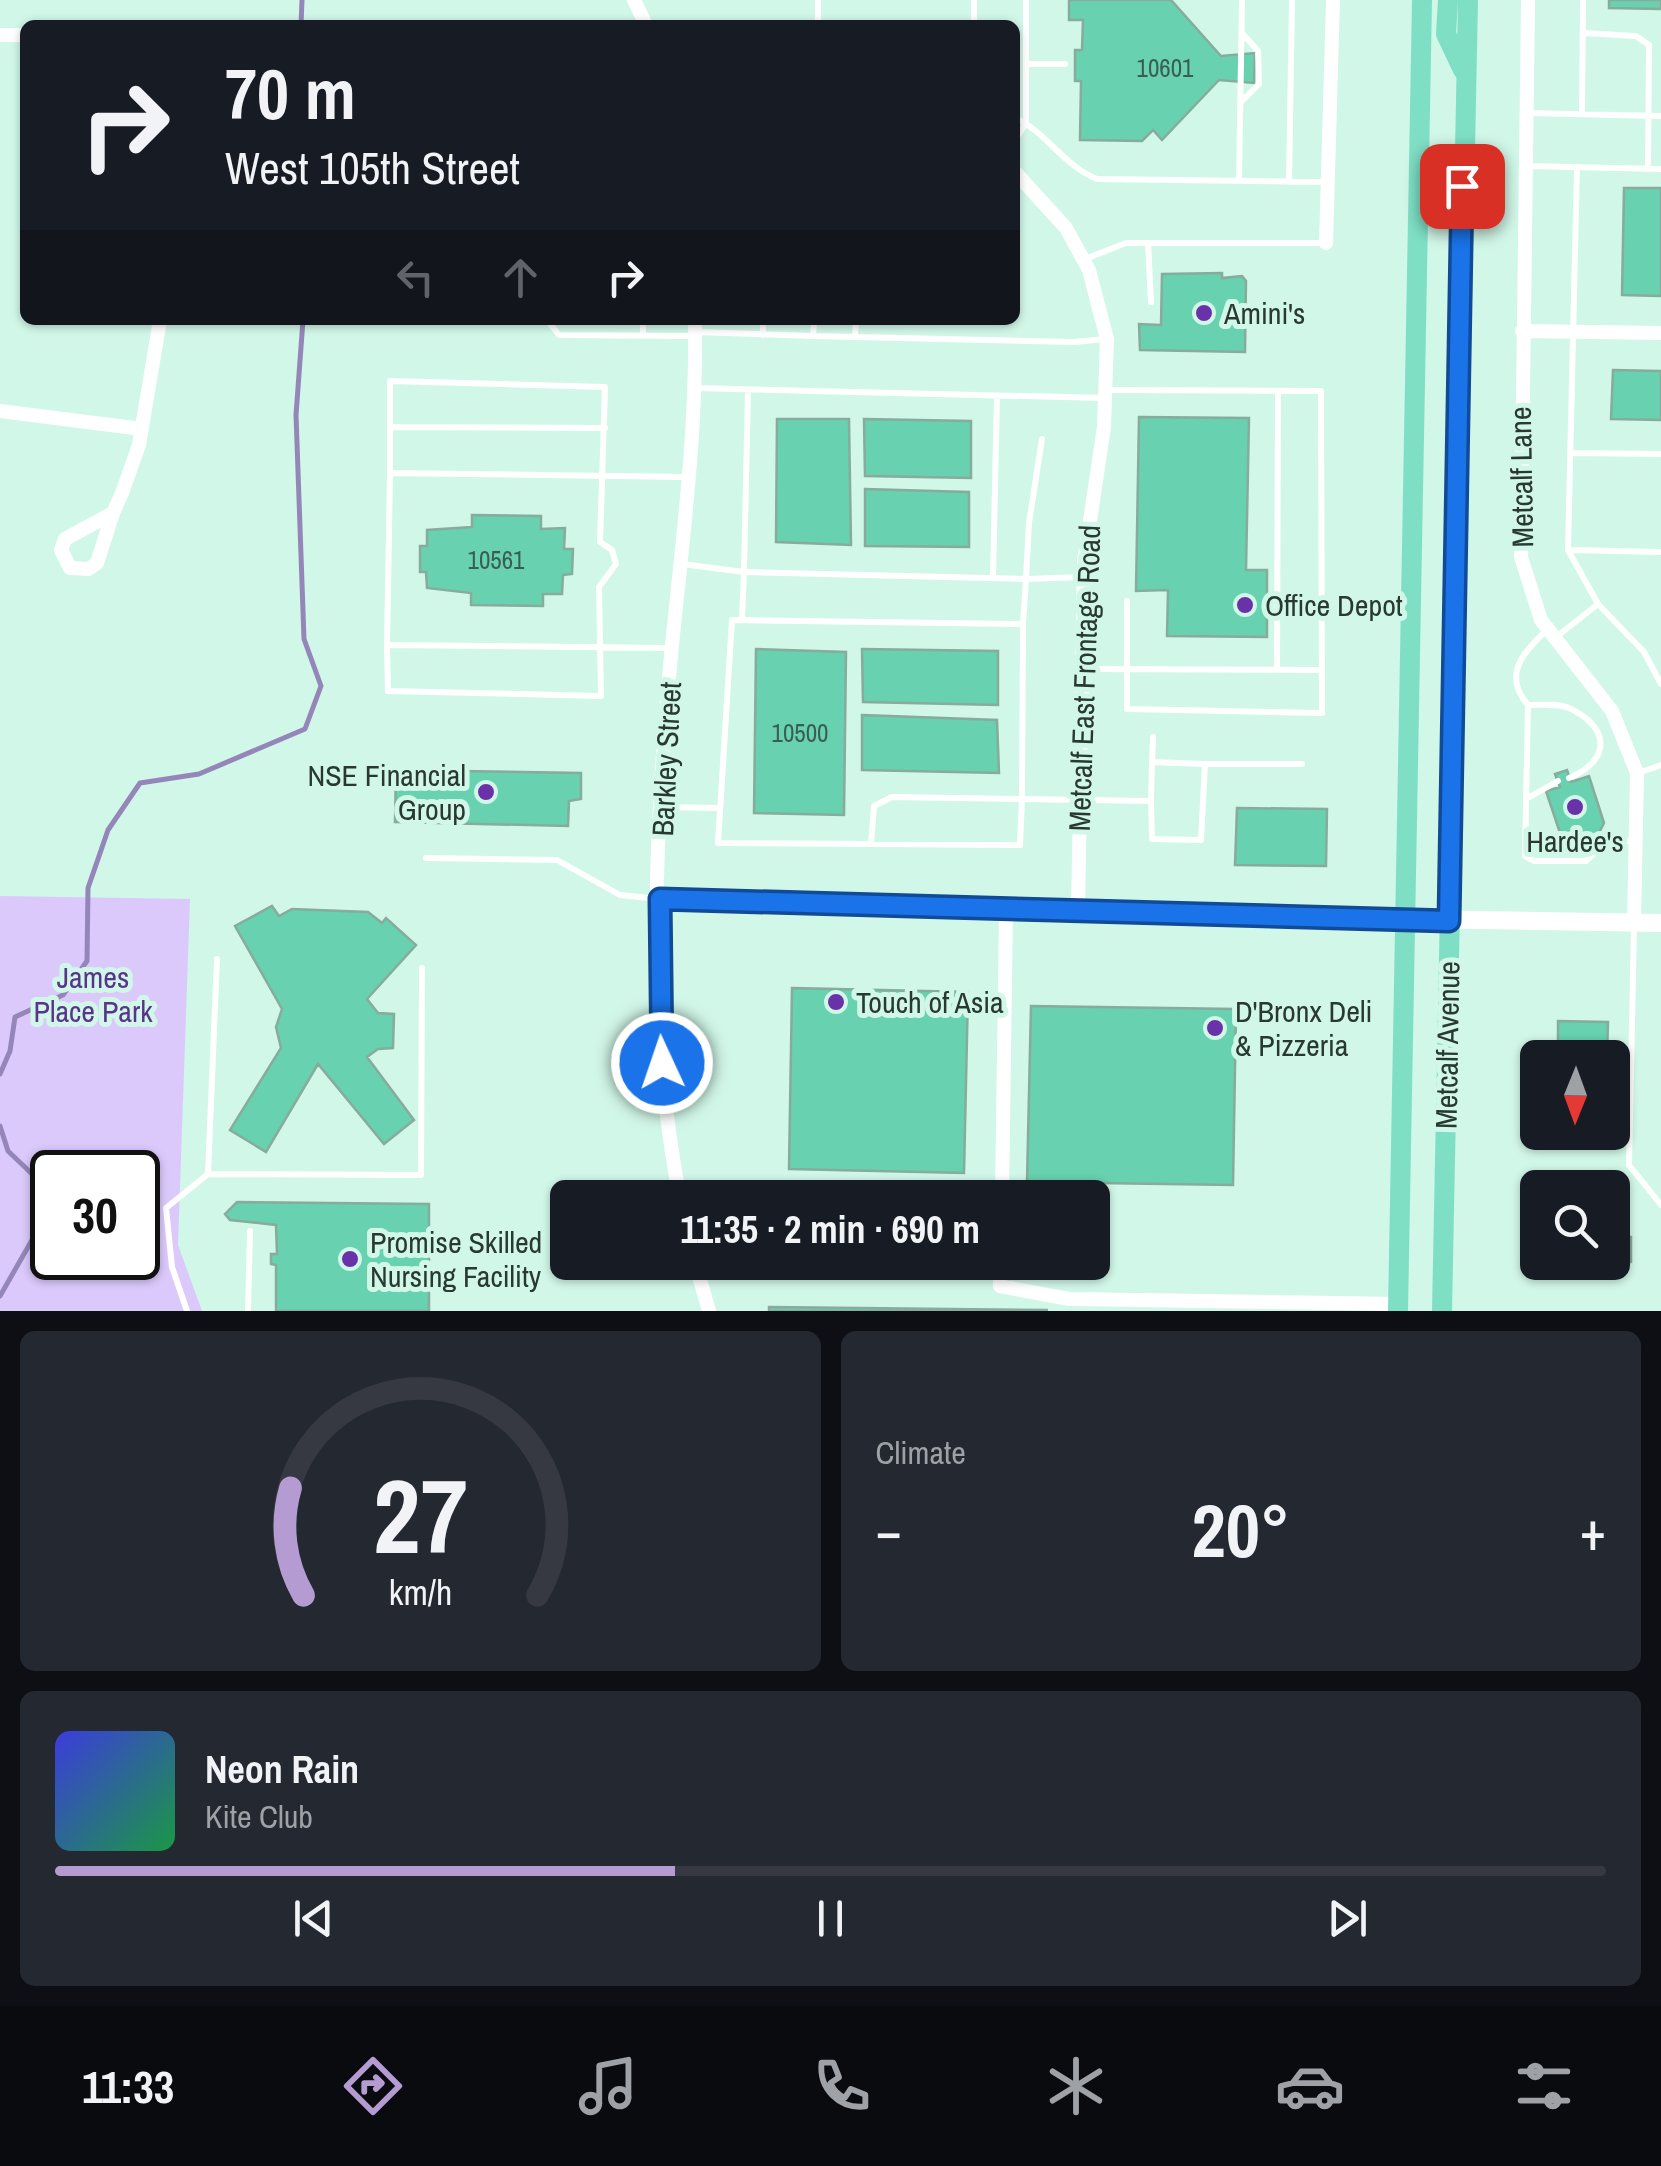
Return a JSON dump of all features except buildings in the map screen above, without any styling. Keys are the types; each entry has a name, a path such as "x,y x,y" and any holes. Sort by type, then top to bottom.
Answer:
{"main road":[{"name":"Metcalf Avenue","path":"1398,1308 1422,0"},
{"path":"1448,0 1446,34 1464,72"},
{"name":"Metcalf Avenue","path":"1442,1311 1468,0"}],"street":[{"path":"1326,243 1333,0"},
{"name":"Metcalf Lane","path":"1528,0 1520,544 1526,580 1551,634 1612,711 1637,773 1634,922"},
{"name":"Metcalf East Frontage Road","path":"1020,177 1053,208 1084,259 1107,339 1106,394 1086,531 1078,914"},
{"path":"113,512 132,468 142,428 159,325"},
{"name":"Barkley Street","path":"678,1180 662,1063 660,899 662,806 688,478 695,329"},
{"path":"1522,331 1661,334"},
{"path":"0,411 142,428"},
{"path":"660,899 939,904 1078,914 1661,922"},
{"path":"1002,1180 1006,910"},
{"path":"700,1280 709,1311"},
{"path":"1000,1280 1000,1286 1069,1305 1398,1308"}],"lane":[{"path":"1020,132 1026,122 1026,0"},
{"path":"1239,181 1242,0"},
{"path":"1290,182 1292,0"},
{"path":"1582,114 1583,0"},
{"path":"1240,103 1259,84 1258,51 1242,32"},
{"path":"1583,33 1636,36 1649,45 1648,168"},
{"path":"1026,64 1065,64"},
{"path":"1526,113 1661,116"},
{"path":"1020,120 1073,169 1097,179 1329,182"},
{"path":"1525,166 1661,169"},
{"path":"1577,167 1568,550 1598,604 1644,652 1661,684"},
{"path":"1084,259 1126,243 1326,243"},
{"path":"1148,243 1151,302"},
{"path":"551,325 559,336 644,336 695,329 813,336 1074,342 1107,339"},
{"path":"643,325 644,336"},
{"path":"763,325 763,334"},
{"path":"813,336 814,325"},
{"path":"855,336 856,325"},
{"path":"390,381 605,387 605,428 600,542 612,550 616,564 599,587 601,696 388,691 390,381"},
{"path":"694,388 997,396 1322,392 1322,713 1127,708 1126,600"},
{"path":"742,620 748,390"},
{"path":"1278,391 1278,670"},
{"path":"993,578 997,396"},
{"path":"390,426 605,428"},
{"path":"1023,624 732,620 718,843 1020,846 1023,624 1029,523 1042,438"},
{"path":"1572,453 1661,454"},
{"path":"390,473 688,478"},
{"path":"1568,550 1661,552"},
{"path":"681,564 744,572 1084,577"},
{"path":"1598,604 1522,654 1517,664 1517,692 1528,705 1525,856 1534,861 1586,861 1604,844 1636,840"},
{"path":"387,645 672,648"},
{"path":"1083,668 1322,670"},
{"path":"1528,705 1567,707 1598,734 1602,747 1597,760 1570,778"},
{"path":"1153,737 1152,839 1200,840 1205,764"},
{"path":"1152,762 1302,764"},
{"path":"1637,773 1661,765"},
{"path":"1526,799 1558,780"},
{"path":"871,844 874,806 892,797 1151,801"},
{"path":"662,806 720,808"},
{"path":"426,858 557,860 620,894 660,899"},
{"path":"1634,922 1629,1165 1661,1205"},
{"path":"208,1174 217,959"},
{"path":"187,1311 172,1267 166,1208 208,1174 420,1175 422,968"},
{"path":"248,1311 250,1231"}],"green space":[{"name":"James Place Park","path":"0,896 190,899 178,1245 202,1311 0,1311"}],"waterway":[{"path":"301,20 302,0"},
{"path":"0,1074 10,1051 15,1017 63,995 87,961 88,888 108,830 140,783 199,774 305,729 321,686 304,639 296,415 303,325"},
{"path":"0,1126 8,1151 51,1192 36,1233 0,1296"}],"place":[{"name":"Amini's","path":"1204,313"},
{"name":"Office Depot","path":"1245,605"},
{"name":"NSE Financial Group","path":"486,792"},
{"name":"Hardee's","path":"1575,807"},
{"name":"Touch of Asia","path":"836,1002"},
{"name":"D'Bronx Deli & Pizzeria","path":"1215,1028"},
{"name":"Promise Skilled Nursing Facility","path":"350,1259"}],"route":[{"path":"662,1063 660,899 939,904 1030,913 1449,921 1462,186"}]}
